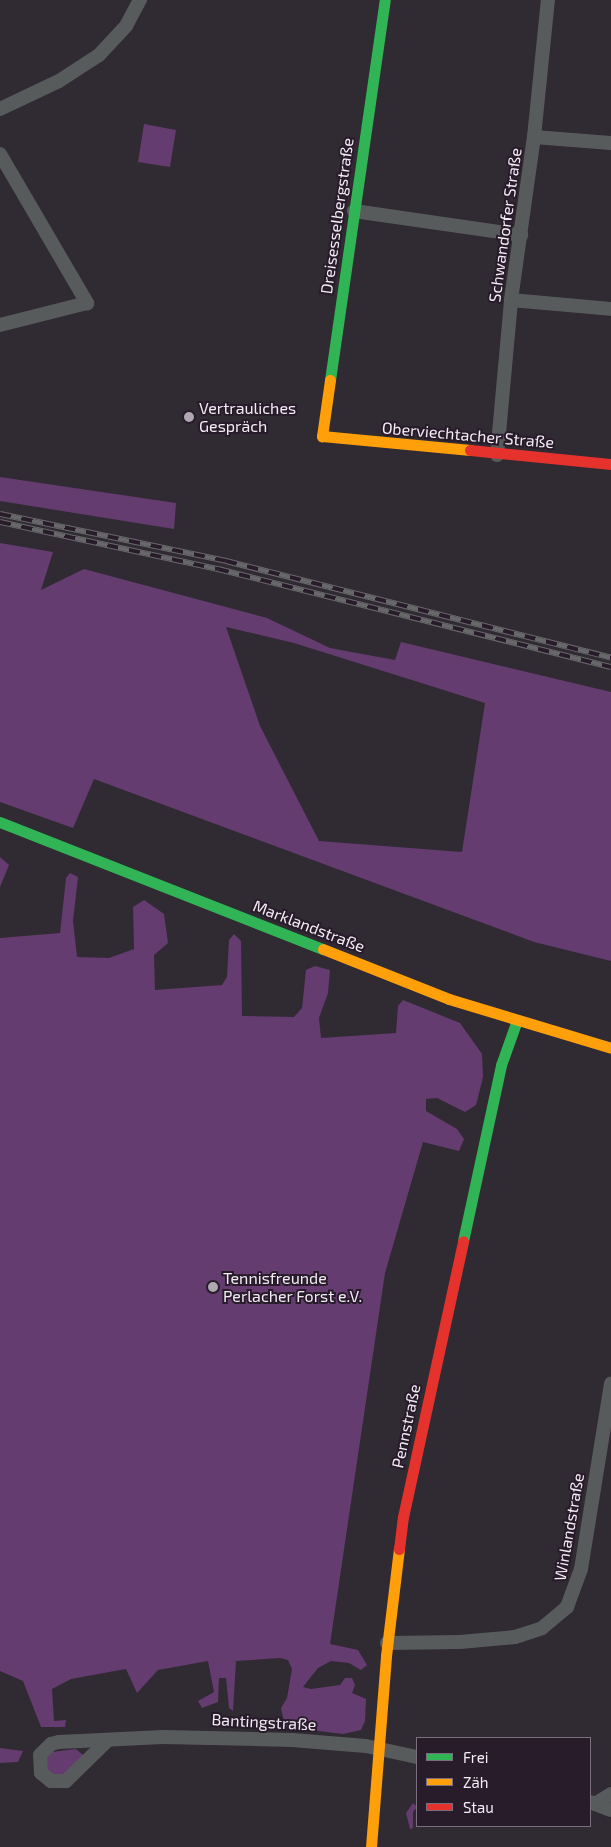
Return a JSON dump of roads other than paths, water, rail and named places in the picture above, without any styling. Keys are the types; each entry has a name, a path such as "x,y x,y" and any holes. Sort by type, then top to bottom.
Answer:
{"street":[{"path":"0,109 58,81 99,55 126,26 140,0"},
{"name":"Dreisesselbergstraße","path":"322,436 385,0"},
{"name":"Schwandorfer Straße","path":"497,455 511,300 534,137 548,0"},
{"path":"534,137 611,143"},
{"path":"0,154 87,303 0,325"},
{"path":"354,211 521,234"},
{"path":"511,300 611,309"},
{"name":"Oberviechtacher Straße","path":"322,436 497,455 611,464"},
{"name":"Marklandstraße","path":"0,822 449,999 611,1048"},
{"name":"Pennstraße","path":"371,1847 387,1642 403,1517 501,1064 517,1020"},
{"name":"Winlandstraße","path":"387,1642 460,1642 515,1637 542,1628 566,1607 582,1569 611,1383"},
{"name":"Bantingstraße","path":"108,1740 66,1781 51,1781 41,1773 40,1755 51,1744 108,1740 230,1737 378,1748 416,1757"},
{"path":"592,1803 611,1794"},
{"path":"592,1803 611,1810"}],"railway":[{"path":"0,514 226,561 611,658"},
{"path":"0,522 218,569 611,667"}],"place":[{"name":"Vertrauliches Gespräch","path":"189,417"},
{"name":"Tennisfreunde Perlacher Forst e.V.","path":"213,1287"}]}
